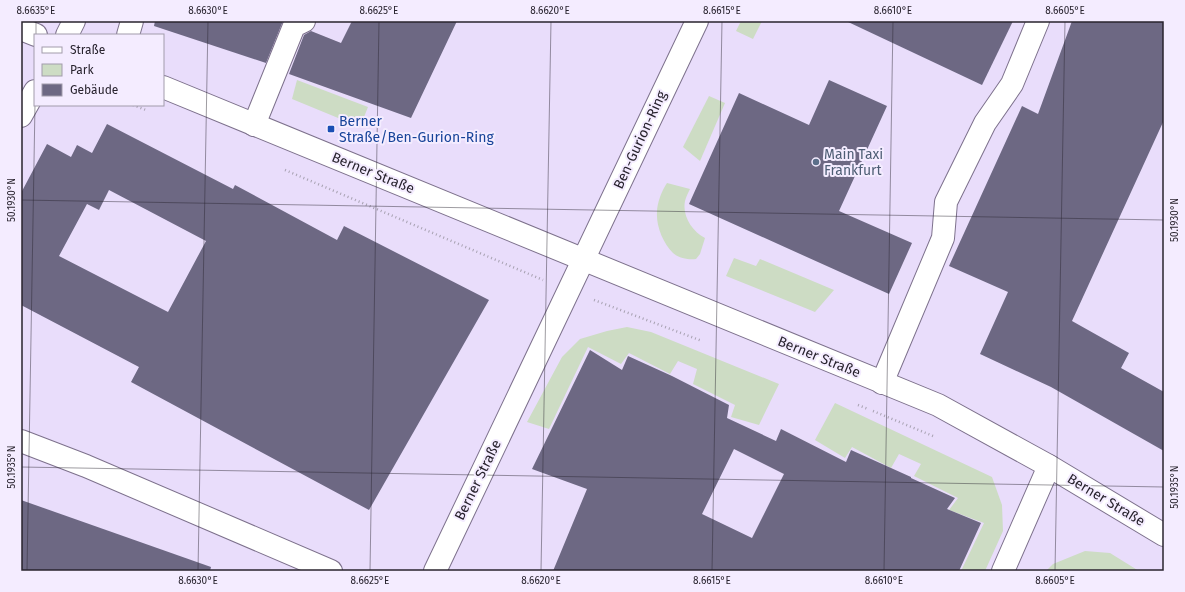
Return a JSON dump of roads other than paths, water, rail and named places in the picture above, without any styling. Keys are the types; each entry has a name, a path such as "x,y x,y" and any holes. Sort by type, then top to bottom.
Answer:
{"street":[{"path":"67,34 74,21"},
{"path":"128,34 132,21"},
{"path":"254,124 294,26 304,21"},
{"name":"Ben-Gurion-Ring","path":"584,259 696,21"},
{"path":"882,383 943,238 946,202 985,123 1012,84 1038,21"},
{"path":"21,29 34,34"},
{"name":"Berner Straße","path":"164,87 938,406 1049,466 1164,535"},
{"path":"21,116 34,93"},
{"name":"Berner Straße","path":"435,571 584,259"},
{"path":"21,441 86,466 331,570"},
{"path":"1004,571 1049,466"}],"place":[{"name":"Berner Straße/Ben-Gurion-Ring","path":"331,129"},
{"name":"Main Taxi Frankfurt","path":"816,162"}]}
